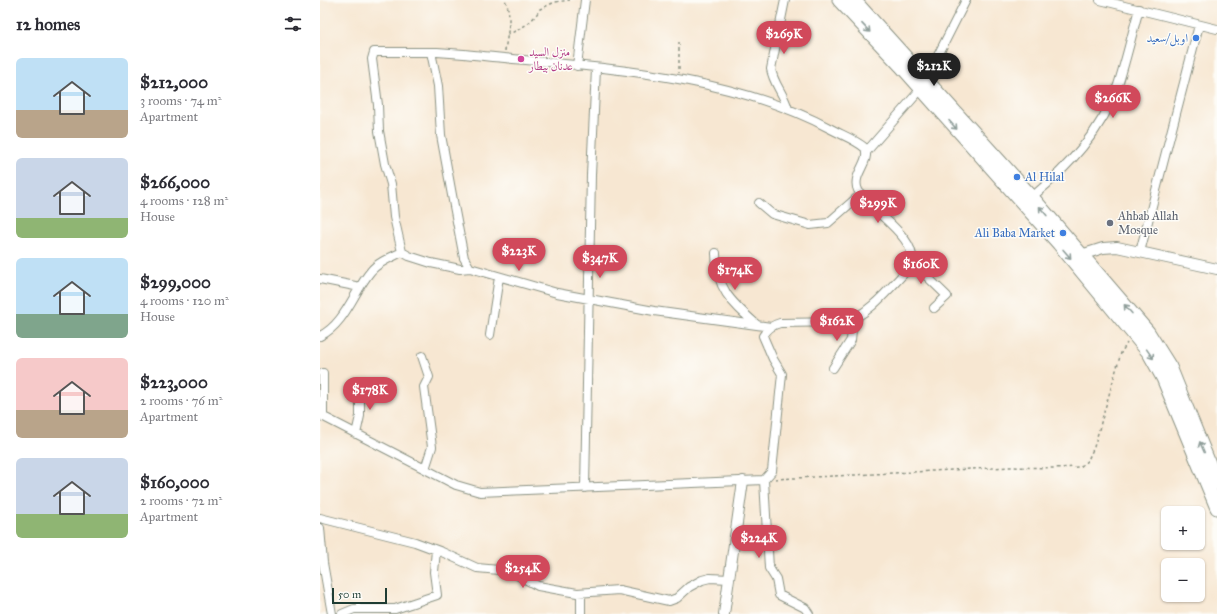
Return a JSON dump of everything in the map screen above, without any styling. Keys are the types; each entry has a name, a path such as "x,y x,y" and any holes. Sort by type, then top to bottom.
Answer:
{"main road":[{"path":"839,0 1032,197 1148,332 1162,352 1170,368 1217,483"},
{"path":"854,0 923,85 1135,334 1156,364 1217,508"}],"street":[{"path":"576,66 585,0"},
{"path":"785,0 771,69 774,79 784,96 788,109"},
{"path":"866,152 863,146 813,119 770,101 680,79 576,66 431,52 378,51 374,52 372,56 384,164 391,184 394,217 402,252 408,256 431,263 460,268 470,268 557,293 654,311 771,327 783,323 844,322 853,320 864,313 910,266 912,262 911,250 888,220 861,194 857,182 866,152 923,85 966,0"},
{"path":"1100,0 1217,29"},
{"path":"1032,197 1069,163 1100,122 1118,86 1139,9"},
{"path":"1140,252 1199,25"},
{"path":"431,52 438,86 441,135 448,174 464,258 470,268"},
{"path":"585,488 590,299 591,175 596,69"},
{"path":"759,203 772,214 810,225 828,223 861,194"},
{"path":"1081,255 1110,247 1217,269"},
{"path":"320,336 329,331 339,321 375,266 402,252"},
{"path":"716,253 720,284 727,296 757,325"},
{"path":"912,262 947,296 934,308"},
{"path":"490,335 499,277"},
{"path":"320,279 360,287"},
{"path":"833,368 851,340 853,320"},
{"path":"771,327 763,336 773,359 780,369 782,378 772,471 764,480 769,568 776,579 779,595 805,608 809,614"},
{"path":"422,356 429,377 424,387 432,447 425,469"},
{"path":"323,373 322,416 456,485 480,492 764,480"},
{"path":"356,434 360,416 360,386"},
{"path":"724,614 743,481"},
{"path":"320,518 415,542 477,568 510,571 538,586 581,593 619,590 669,601 677,598 689,587 702,580 710,578 729,579"},
{"path":"320,528 323,563 332,614"},
{"path":"342,614 354,610 395,610 437,595 434,572 436,550"},
{"path":"581,593 581,614"}],"path":[{"path":"504,59 508,35 508,6 505,0"},
{"path":"508,35 524,27 534,19 540,9 555,2 570,0"},
{"path":"679,42 680,79"},
{"path":"764,480 1011,467 1053,468 1080,466 1088,460 1094,447 1121,353 1128,340 1135,334"}],"place":[{"name":"اوبل/سعيد","path":"1196,38"},
{"name":"منزل السيد عدنان بيطار","path":"521,59"},
{"name":"Al Hilal","path":"1017,177"},
{"name":"Ahbab Allah Mosque","path":"1110,223"},
{"name":"Ali Baba Market","path":"1063,233"}]}
